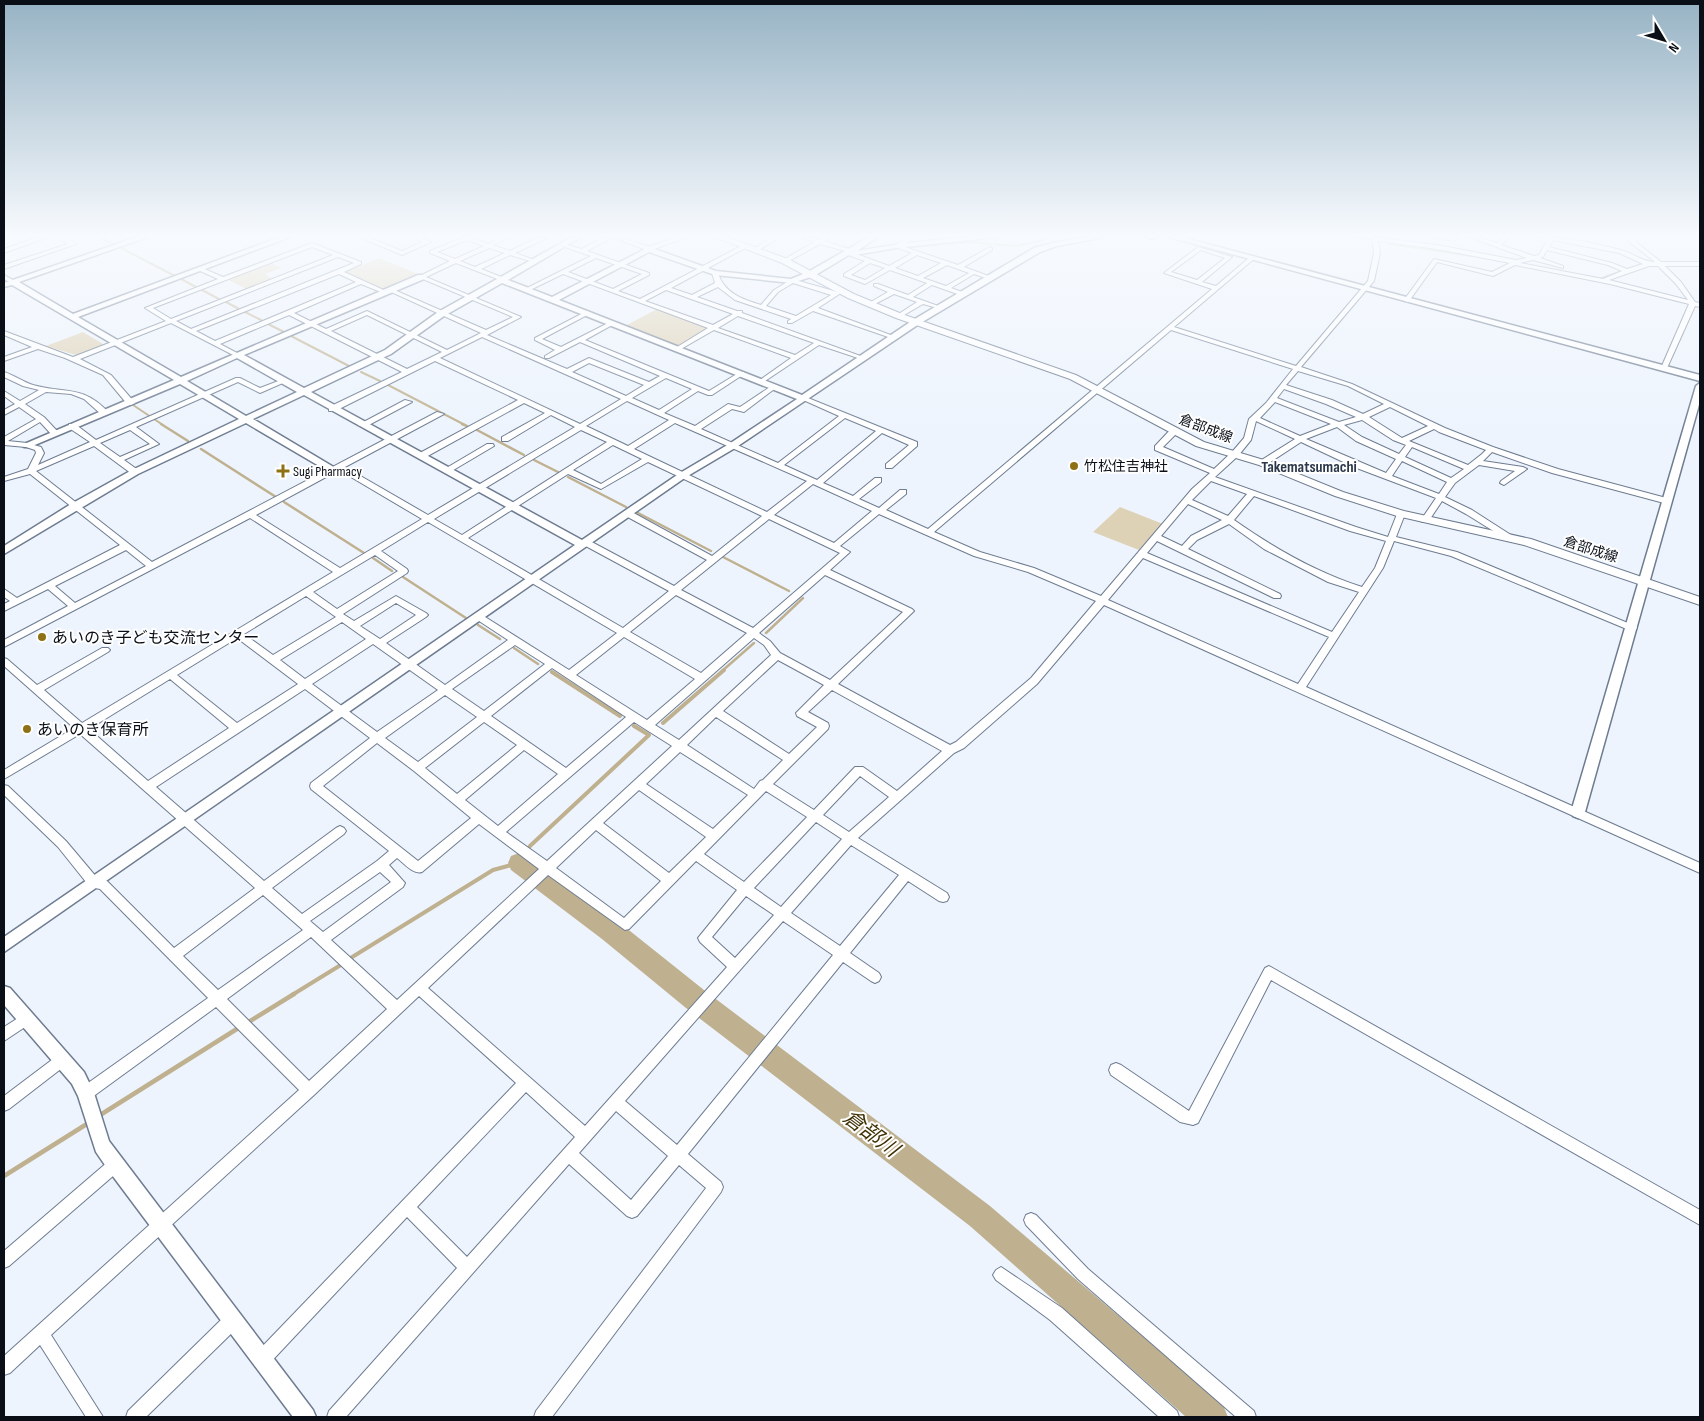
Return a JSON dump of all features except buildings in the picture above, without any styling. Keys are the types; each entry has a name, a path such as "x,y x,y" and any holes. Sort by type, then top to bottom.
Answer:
{"main road":[{"name":"倉部成線","path":"871,304 899,316 1098,388 1174,432 1200,444 1263,463 1339,494 1401,514 1511,539 1700,601"}],"street":[{"path":"48,303 246,420 428,519 701,678"},
{"path":"71,317 108,303"},
{"path":"160,303 148,308 477,488 752,632 767,643 777,655 950,750"},
{"path":"73,359 171,321 231,303"},
{"path":"190,331 242,303"},
{"path":"214,344 309,303"},
{"path":"27,445 130,403 359,303"},
{"path":"417,303 732,446 977,554 1031,570 1102,600 1700,868"},
{"path":"5,549 75,506 136,472 378,357 413,336 460,303"},
{"path":"332,409 518,318 484,303"},
{"path":"561,303 775,386 914,444 889,466"},
{"path":"647,303 796,358"},
{"path":"710,303 863,358"},
{"path":"762,307 765,303"},
{"path":"780,328 820,303"},
{"path":"899,316 920,303"},
{"path":"926,303 939,308"},
{"path":"4,946 627,513 683,475 732,446 892,337 947,303"},
{"path":"928,532 1199,303"},
{"path":"335,1417 781,913 849,839 896,796 950,750 960,745 1034,680 1187,501 1248,438 1254,418 1269,405 1282,386 1352,303"},
{"path":"1420,303 1700,378"},
{"path":"679,348 753,304 796,318"},
{"path":"1664,368 1697,304"},
{"path":"812,308 892,337"},
{"path":"288,312 408,372"},
{"path":"560,350 537,340 587,313"},
{"path":"326,331 368,314 447,352"},
{"path":"547,358 612,323"},
{"path":"1170,328 1350,385 1434,426 1490,449 1531,463 1667,501"},
{"path":"4,333 73,359 106,375 130,403"},
{"path":"580,340 710,394 742,373"},
{"path":"762,381 819,342"},
{"path":"4,359 38,347"},
{"path":"435,358 579,428 846,552 752,632 649,724"},
{"path":"567,372 589,360 650,385"},
{"path":"4,374 34,388 84,395 92,399 105,413"},
{"path":"4,775 664,376"},
{"path":"4,479 30,471 238,379 260,391 283,381"},
{"path":"4,387 18,381"},
{"path":"695,429 731,406 741,410 775,386"},
{"path":"1282,386 1330,402 1365,418 1402,441 1469,468"},
{"path":"1578,812 1646,582 1700,386"},
{"path":"4,413 46,389"},
{"path":"659,413 697,389"},
{"path":"4,393 41,419 55,433"},
{"path":"1273,399 1339,425 1360,439 1452,481"},
{"path":"420,456 523,400"},
{"path":"362,425 408,402"},
{"path":"1263,463 1300,439 1365,418 1390,404"},
{"path":"506,439 550,413"},
{"path":"4,644 440,414"},
{"path":"778,466 845,415"},
{"path":"1254,418 1387,477 1440,497 1469,512 1511,539"},
{"path":"4,442 41,419"},
{"path":"628,450 674,420"},
{"path":"72,426 93,444 136,472"},
{"path":"1402,441 1434,426"},
{"path":"119,460 155,444 131,427"},
{"path":"570,675 676,592 712,559 881,430"},
{"path":"1174,432 1158,448 1213,476 1252,493 1391,539 1454,554 1632,628"},
{"path":"4,442 27,445 38,449 40,453 30,471"},
{"path":"461,539 612,442"},
{"path":"1387,477 1410,444"},
{"path":"447,470 490,446"},
{"path":"1425,520 1452,481 1477,462 1490,449"},
{"path":"569,471 601,487 647,459"},
{"path":"1477,462 1521,470"},
{"path":"1504,482 1531,463"},
{"path":"30,471 152,566"},
{"path":"854,499 878,480"},
{"path":"834,547 902,492"},
{"path":"1184,549 1194,538 1210,532 1229,520 1252,493"},
{"path":"1187,501 1229,520 1267,547 1331,580 1363,590"},
{"path":"627,513 712,559"},
{"path":"251,514 340,572"},
{"path":"1300,688 1379,568 1401,514"},
{"path":"1156,537 1277,596"},
{"path":"4,608 126,546"},
{"path":"275,659 404,571 375,551"},
{"path":"1141,554 1334,636"},
{"path":"238,634 275,659 342,712 418,768 546,869 625,925 824,726 801,713 909,611 824,570"},
{"path":"49,585 74,607"},
{"path":"4,592 16,602"},
{"path":"306,592 486,716 566,774"},
{"path":"147,787 305,682 422,615 396,599 353,626"},
{"path":"479,617 649,724 754,794"},
{"path":"479,818 418,868 315,786 377,738 515,640"},
{"path":"36,690 105,650"},
{"path":"4,1367 309,1090 777,655"},
{"path":"4,661 312,930 397,1008"},
{"path":"418,768 552,664"},
{"path":"170,674 236,728"},
{"path":"716,712 789,759"},
{"path":"498,832 634,716"},
{"path":"458,799 525,744"},
{"path":"734,966 704,938 745,889 859,770 896,796"},
{"path":"638,784 714,836"},
{"path":"764,784 943,897"},
{"path":"4,789 62,844 94,883 103,885 218,997 309,1090"},
{"path":"595,824 670,881"},
{"path":"174,954 340,831"},
{"path":"301,921 381,865 397,851"},
{"path":"696,855 875,977"},
{"path":"323,940 399,882 381,865"},
{"path":"569,1154 632,1211 906,875"},
{"path":"86,1093 312,930"},
{"path":"1116,1070 1186,1117 1193,1118 1269,972 1700,1218"},
{"path":"419,988 585,1136"},
{"path":"4,993 78,1078 86,1093 102,1146 232,1322 306,1417"},
{"path":"4,1035 26,1019"},
{"path":"4,1104 61,1060"},
{"path":"261,1360 525,1083"},
{"path":"542,1417 716,1187 614,1102"},
{"path":"4,1261 115,1165"},
{"path":"407,1207 468,1268"},
{"path":"1031,1220 1083,1274 1248,1417"},
{"path":"1001,1276 1056,1314 1171,1417"},
{"path":"134,1417 232,1322"},
{"path":"41,1332 95,1417"}],"shaded area":[{"path":"657,309 708,328 677,346 625,326"},
{"path":"83,332 103,344 102,346 76,355 46,346"},
{"path":"1120,507 1163,524 1139,550 1093,532"}],"waterway":[{"path":"228,303 239,309"},
{"path":"245,312 261,320"},
{"path":"268,324 284,332"},
{"path":"291,336 349,366"},
{"path":"361,372 380,381"},
{"path":"388,385 465,425"},
{"path":"133,405 163,425"},
{"path":"161,424 188,441"},
{"path":"462,424 467,426"},
{"path":"477,430 524,455"},
{"path":"201,449 276,497"},
{"path":"534,460 558,472"},
{"path":"568,477 626,507"},
{"path":"284,502 364,553"},
{"path":"638,513 711,551"},
{"path":"723,557 789,591"},
{"path":"373,558 392,571"},
{"path":"403,577 469,620"},
{"path":"766,633 803,598"},
{"path":"478,625 500,639"},
{"path":"722,671 754,643"},
{"path":"514,648 538,664"},
{"path":"663,723 724,670"},
{"path":"552,672 620,716"},
{"name":"倉部川","path":"349,959 493,870 519,863 530,846 649,735 634,726"},
{"name":"倉部川","path":"519,863 611,931 695,999 980,1216 1211,1417"},
{"path":"292,995 344,963"},
{"path":"247,1023 294,994"},
{"path":"97,1117 240,1027"},
{"path":"4,1176 90,1122"}],"place":[{"name":"竹松住吉神社","path":"1074,466"},
{"name":"Sugi Pharmacy","path":"283,471"},
{"name":"あいのき子ども交流センター","path":"42,637"},
{"name":"あいのき保育所","path":"27,729"}],"district":[{"name":"Takematsumachi","path":"1309,466"}]}
